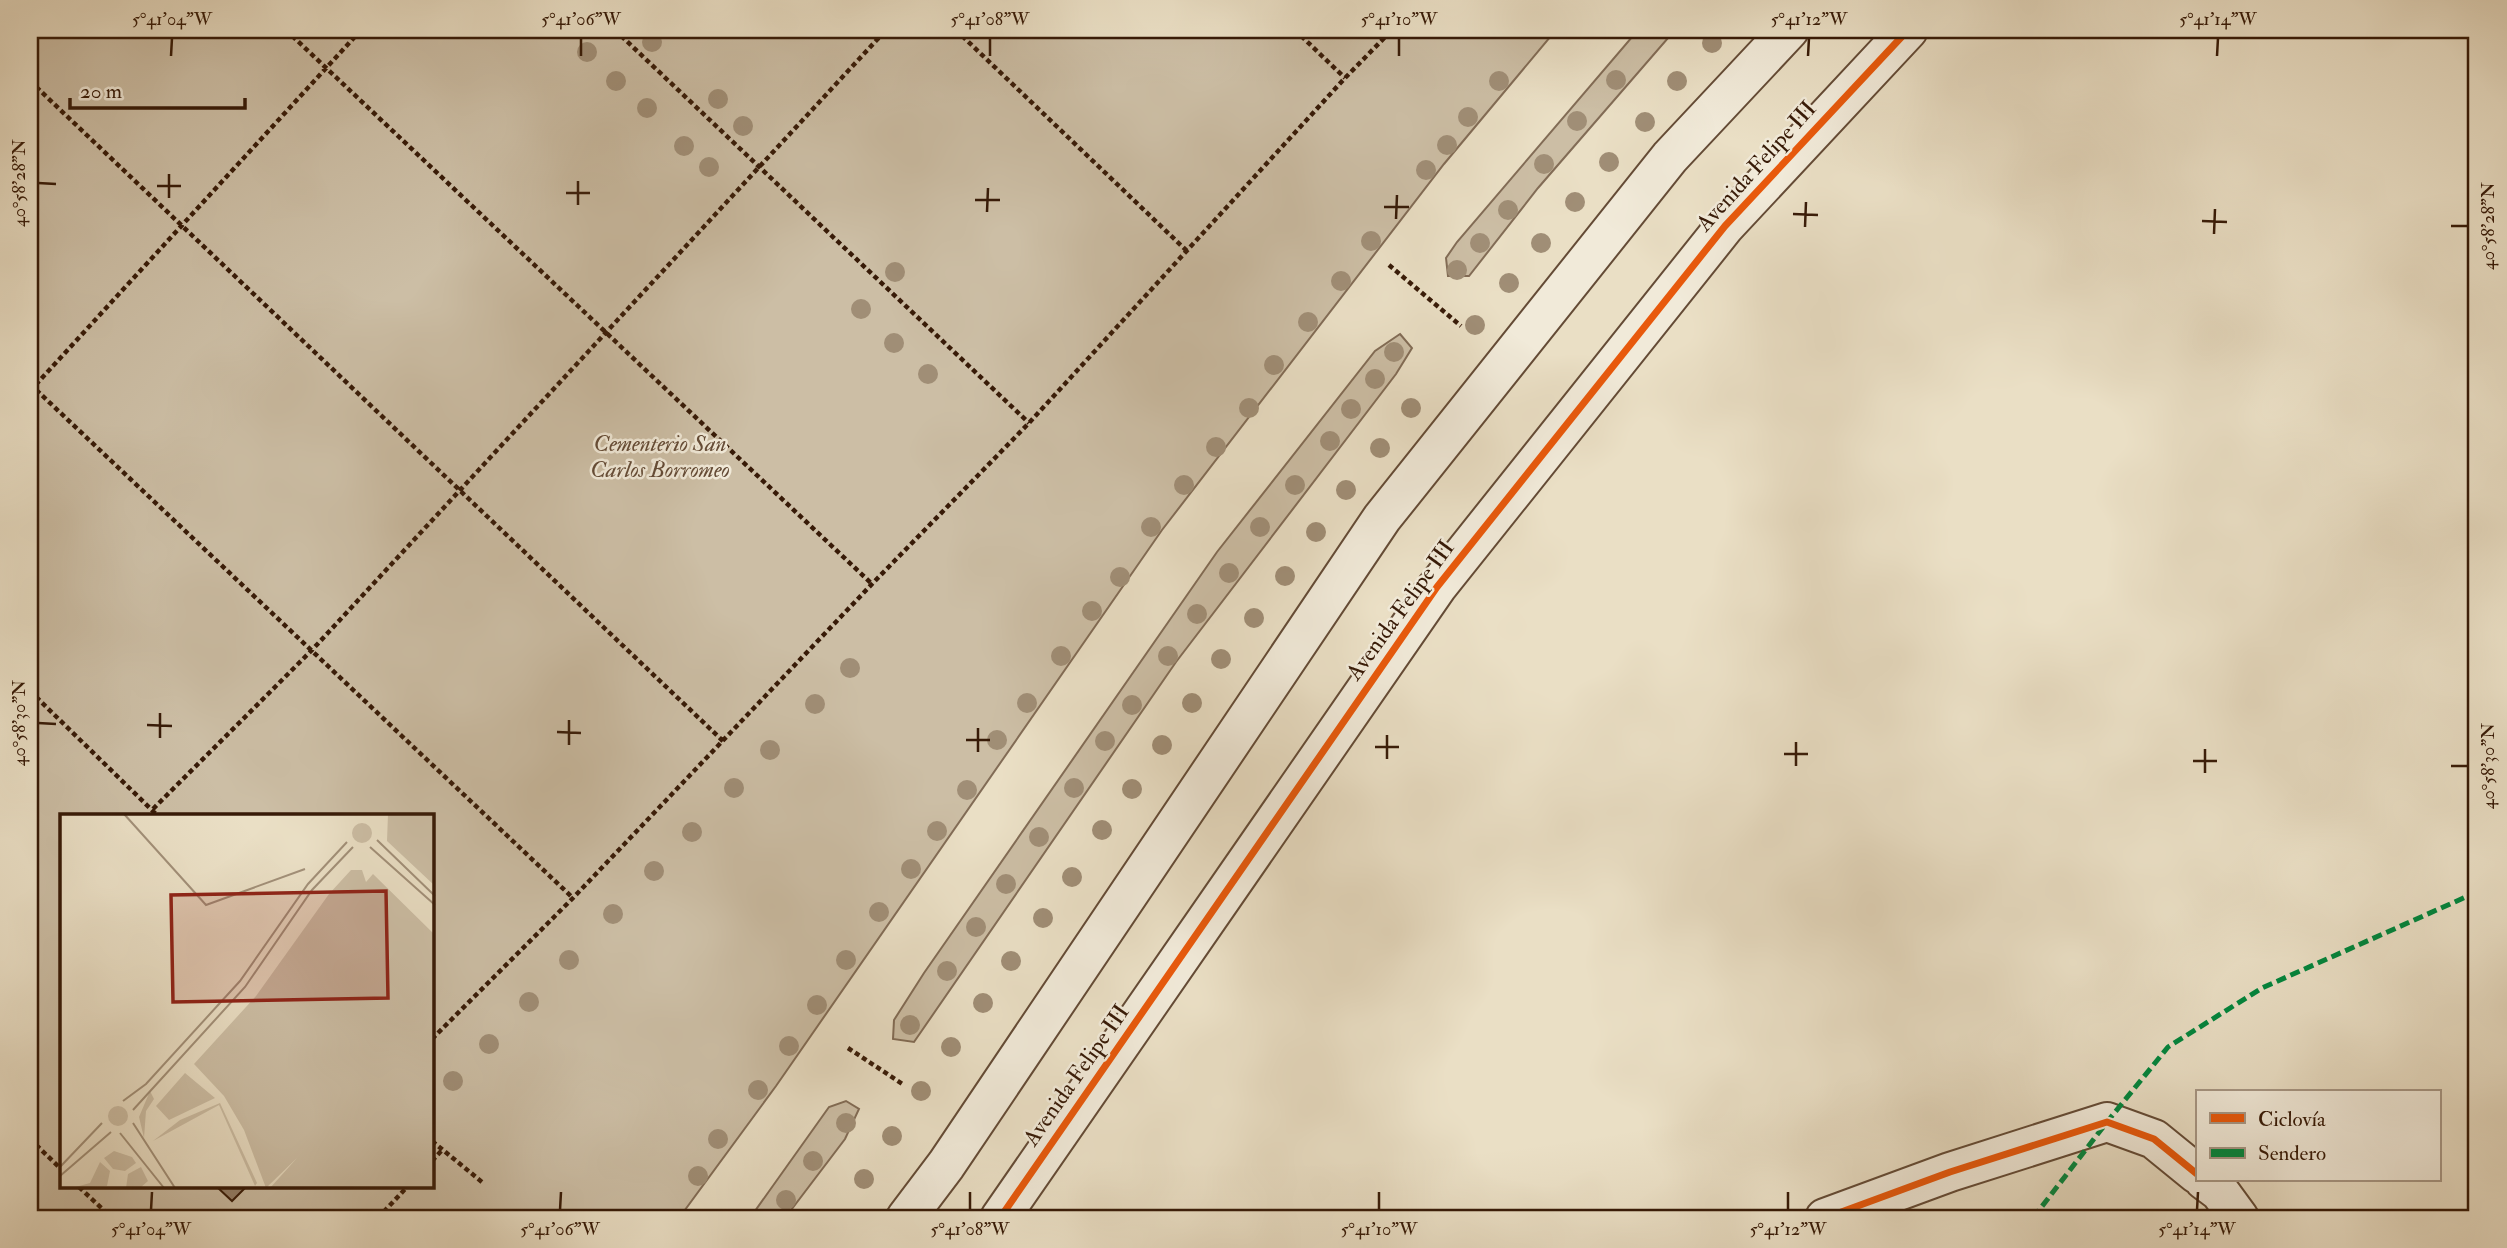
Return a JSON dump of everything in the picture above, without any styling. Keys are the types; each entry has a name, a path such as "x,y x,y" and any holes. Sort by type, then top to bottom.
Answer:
{"street":[{"path":"906,1218 954,1153 1382,519 1671,157 1789,30"},
{"name":"Avenida Felipe III","path":"1000,1218 1437,587 1725,226 1908,30"},
{"path":"1825,1218 1950,1172 2107,1122 2154,1139 2196,1173"},
{"path":"2207,1182 2220,1192 2239,1218"}],"path":[{"path":"286,30 872,584"},
{"path":"361,30 31,387 573,898"},
{"path":"615,30 1029,423"},
{"path":"153,809 312,650 886,30"},
{"path":"956,30 1188,252"},
{"path":"1295,30 1345,78"},
{"path":"434,1037 573,898 1029,423 1392,30"},
{"path":"30,80 723,741"},
{"path":"1390,265 1461,326"},
{"path":"30,691 157,814"},
{"path":"848,1048 904,1086"},
{"path":"30,1139 60,1169"},
{"path":"434,1142 482,1182"},
{"path":"434,1159 443,1149"},
{"path":"80,1188 112,1218"},
{"path":"378,1218 406,1188"}],"green space":[{"name":"Cementerio San Carlos Borromeo","path":"30,30 1556,30 1444,164 1162,530 776,1086 679,1218 30,1218"},
{"path":"1638,30 1675,30 1538,188 1469,276 1448,276 1446,258 1457,242"},
{"path":"1400,334 1412,348 1396,374 1176,662 914,1042 893,1039 894,1020 924,973 1217,552 1375,351"},
{"path":"846,1101 859,1109 845,1139 785,1218 750,1218 829,1107"}],"building":[{"path":"218,1188 245,1188 232,1201"}],"marked path":[{"path":"2033,1218 2168,1047 2262,988 2477,892"}],"cycle path":[{"path":"1000,1218 1437,587 1725,226 1908,30"},
{"path":"1825,1218 1950,1172 2107,1122 2154,1139 2196,1173"}]}
